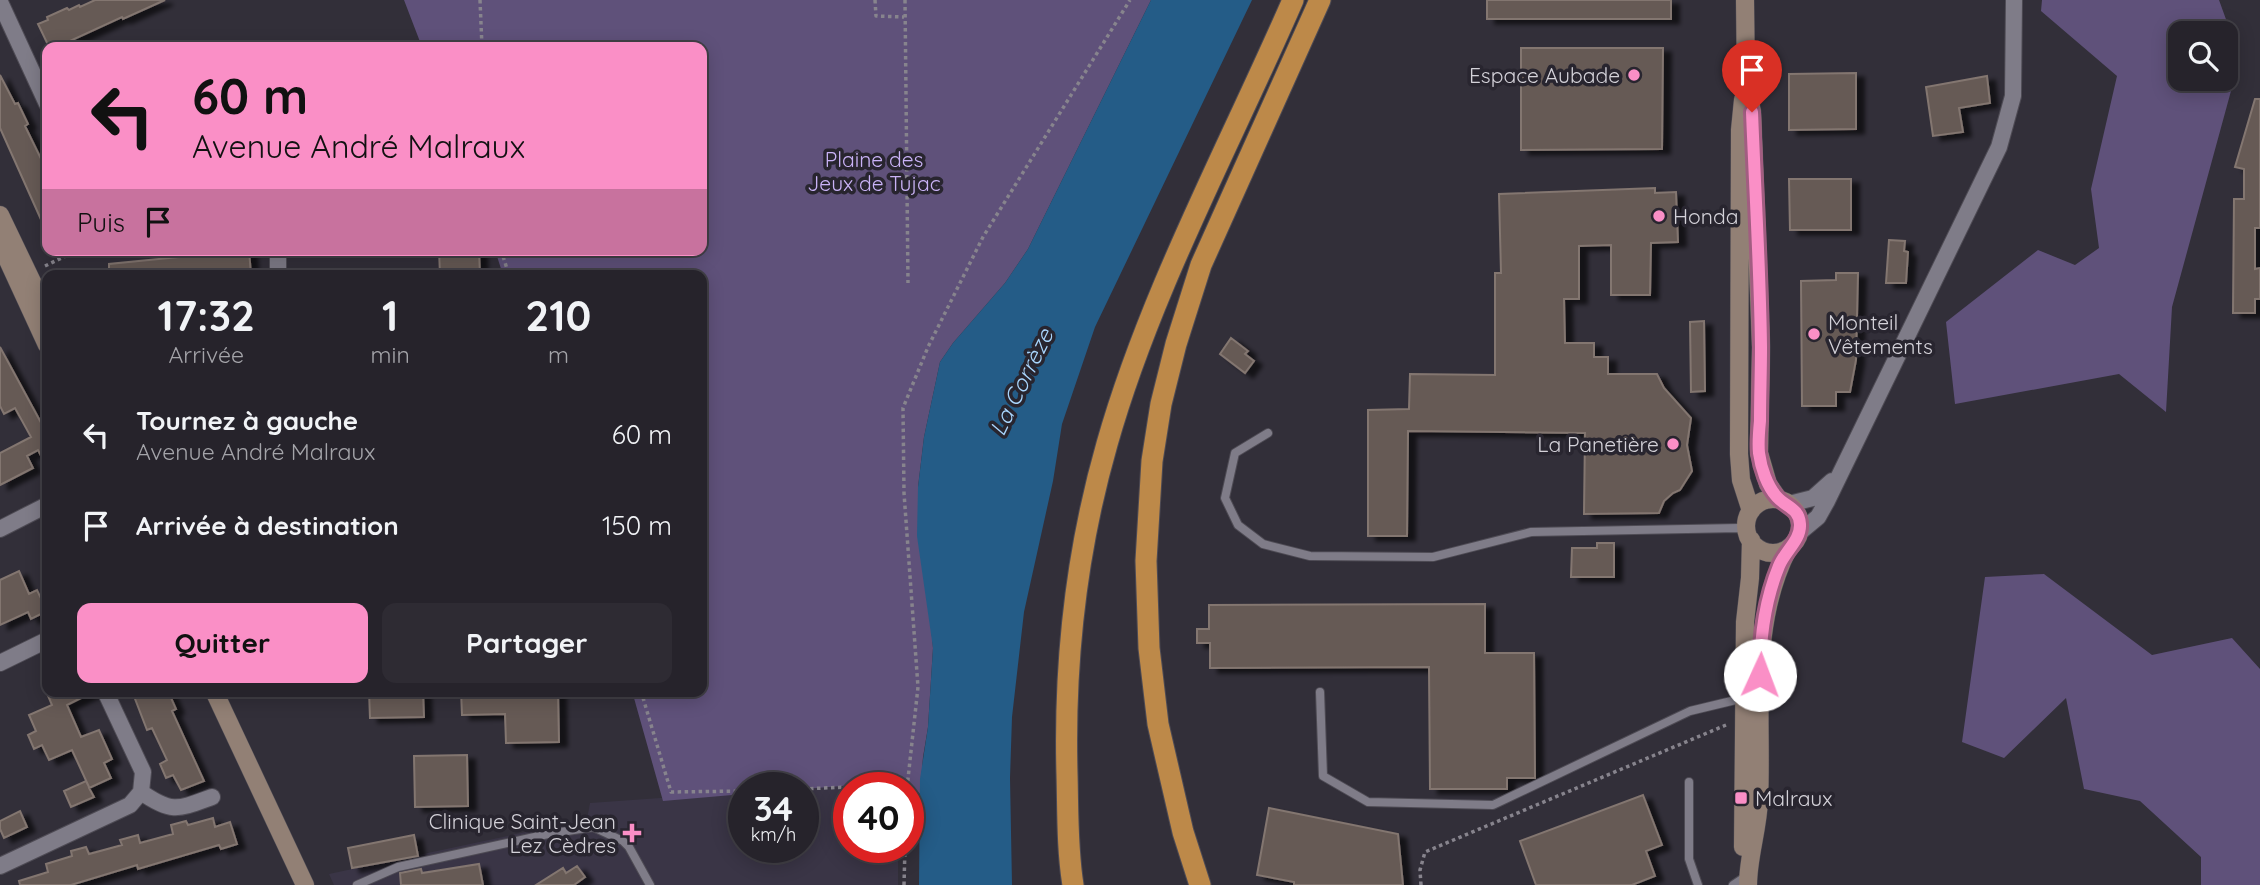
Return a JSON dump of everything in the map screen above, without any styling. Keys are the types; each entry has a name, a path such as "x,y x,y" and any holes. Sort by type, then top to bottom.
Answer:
{"highway":[{"path":"1073,885 1066,737 1069,654 1077,577 1098,478 1117,413 1147,329 1227,143 1293,0"},
{"path":"1200,885 1183,832 1158,724 1150,661 1146,561 1152,461 1161,404 1176,344 1201,265 1320,0"}],"street":[{"path":"1745,0 1746,82 1740,130 1739,454 1741,480 1751,510"},
{"path":"1743,882 1759,803 1762,638 1765,614 1779,566 1800,532 1818,517 1827,501 1999,147 2013,96 2014,0"},
{"path":"0,1 42,93"},
{"path":"1746,82 1752,112 1761,347 1759,453 1768,484 1796,511 1800,532"},
{"path":"0,215 42,303"},
{"path":"0,243 42,334"},
{"path":"1743,882 1745,622 1750,578 1747,520 1751,510 1759,503 1769,499 1784,502 1813,498 1837,477"},
{"path":"0,529 42,508"},
{"path":"1749,535 1758,548 1768,552 1788,549"},
{"path":"0,663 42,642"},
{"path":"0,866 130,805 141,792 143,772 108,697"},
{"path":"217,697 305,885"},
{"path":"141,792 157,804 180,809 212,797"}],"lane":[{"path":"1268,433 1235,453 1226,498 1238,525 1263,544 1310,556 1433,557 1531,532 1739,528 1749,535"},
{"path":"1320,692 1323,776 1368,803 1479,805 1493,805 1690,711 1744,698"},
{"path":"1689,782 1689,859 1698,885"},
{"path":"356,885 398,867 593,827 623,841 629,847 650,885"}],"path":[{"path":"480,0 482,42"},
{"path":"875,0 876,16 904,17"},
{"path":"905,0 908,282"},
{"path":"908,772 918,687 904,493 902,408 928,347 983,237 1130,0"},
{"path":"28,274 66,256"},
{"path":"643,697 671,792 728,791"},
{"path":"1421,885 1420,870 1425,852 1744,718"},
{"path":"904,885 905,863"}],"shaded area":[{"name":"Clinique Saint-Jean Lez Cèdres","path":"833,786 833,863 898,863 898,885 334,885 329,874 587,819 590,803 728,793 728,863 819,863 819,787"}],"green space":[{"name":"Plaine des Jeux de Tujac","path":"404,0 1151,0 1028,249 1005,283 940,362 924,437 918,487 933,648 928,727 922,772 833,772 833,787 819,788 819,772 728,772 728,795 663,801 634,697 707,697 707,270 501,270 497,256 707,256 707,42 420,42"},
{"path":"2042,0 2219,0 2227,21 2168,21 2168,91 2231,91 2172,307 2166,412 2119,374 1955,404 1946,322 2038,250 2075,265 2099,248 2091,189 2117,76 2041,11"},
{"path":"2044,574 2152,655 2232,638 2260,669 2260,885 2201,885 2201,857 2140,801 2084,789 2066,698 2004,758 1962,742 1985,577"}],"water":[{"name":"La Corrèze","path":"1151,0 1252,0 1095,327 1062,424 1053,481 1024,612 1012,717 1012,885 919,885 919,863 924,863 924,772 921,772 928,727 933,648 917,536 918,487 924,437 940,362 1005,283 1028,249"}],"building":[{"path":"95,0 165,0 68,42 47,42 38,24 67,8 69,10 79,5 80,7"},
{"path":"1487,0 1671,0 1671,19 1487,19"},
{"path":"1521,48 1663,48 1662,149 1521,150"},
{"path":"1856,73 1856,129 1789,130 1789,74"},
{"path":"0,75 15,104 18,103 28,124 25,126 42,161 42,222 0,128"},
{"path":"1987,76 1990,103 1959,108 1963,132 1933,136 1926,87"},
{"path":"2255,99 2260,99 2260,228 2255,228 2255,269 2260,268 2260,299 2255,299 2255,313 2233,313 2234,199 2244,199 2244,169 2235,167"},
{"path":"1789,179 1851,179 1851,230 1790,230"},
{"path":"1655,188 1655,193 1676,192 1678,242 1651,243 1650,295 1611,295 1611,245 1579,246 1579,299 1564,299 1565,343 1594,343 1594,357 1608,357 1608,374 1657,374 1664,388 1691,418 1687,445 1692,471 1680,490 1664,501 1659,513 1584,514 1585,433 1408,431 1407,536 1368,536 1368,410 1409,409 1410,374 1495,375 1495,273 1501,273 1499,194"},
{"path":"1889,240 1905,241 1904,251 1908,252 1906,283 1886,283"},
{"path":"189,256 249,256 251,270 109,270 109,264"},
{"path":"439,256 479,256 480,270 440,270"},
{"path":"1836,273 1858,273 1856,360 1850,392 1836,392 1836,406 1802,406 1801,281 1836,280"},
{"path":"1704,321 1705,391 1691,392 1690,322"},
{"path":"1231,338 1248,351 1245,354 1254,361 1245,373 1220,354"},
{"path":"0,347 42,424 42,458 38,450 27,456 33,468 0,485 0,453 31,437 15,408 4,414 0,406"},
{"path":"1597,543 1614,543 1614,577 1571,577 1572,548 1597,548"},
{"path":"19,571 29,594 37,590 42,600 42,614 31,619 28,612 0,625 0,580"},
{"path":"1485,604 1485,653 1534,653 1535,778 1507,778 1507,789 1430,789 1429,667 1210,668 1210,643 1197,643 1197,629 1209,629 1209,605"},
{"path":"49,697 83,697 67,705 81,737 99,730 112,759 104,763 111,778 89,788 94,797 71,807 64,791 86,781 89,787 72,750 49,760 42,745 34,749 28,735 36,731 29,715 52,705"},
{"path":"134,697 171,697 176,709 172,711 204,781 181,790 173,775 166,778 160,764 167,760 152,728 147,730"},
{"path":"369,697 423,697 424,717 370,718"},
{"path":"461,697 558,697 559,742 506,743 505,714 462,715"},
{"path":"467,755 468,806 415,807 414,756"},
{"path":"1643,795 1662,845 1646,851 1655,876 1632,885 1536,885 1520,841"},
{"path":"1269,808 1398,834 1403,885 1294,885 1294,882 1257,875"},
{"path":"20,811 27,827 4,838 0,821"},
{"path":"213,818 215,827 230,822 237,844 221,849 219,845 138,869 137,865 71,885 20,885 19,881 48,872 46,864 72,856 71,851 86,847 89,854 122,845 120,840 138,835 140,843 173,834 171,825 186,821 188,825"},
{"path":"414,835 418,856 352,868 348,848"},
{"path":"479,864 483,885 401,885 400,873 421,869 422,873"},
{"path":"577,866 585,877 574,885 536,885 563,868 566,873"}],"place":[{"name":"Espace Aubade","path":"1634,75"},
{"name":"Honda","path":"1659,216"},
{"name":"Monteil Vêtements","path":"1814,334"},
{"name":"La Panetière","path":"1673,444"},
{"name":"Malraux","path":"1741,798"},
{"name":"Clinique Saint-Jean Lez Cèdres","path":"632,833"}],"route":[{"path":"1752,112 1761,347 1759,453 1768,484 1779,500 1796,511 1800,521 1800,532 1779,566 1765,614 1760,649 1760,675"}]}
